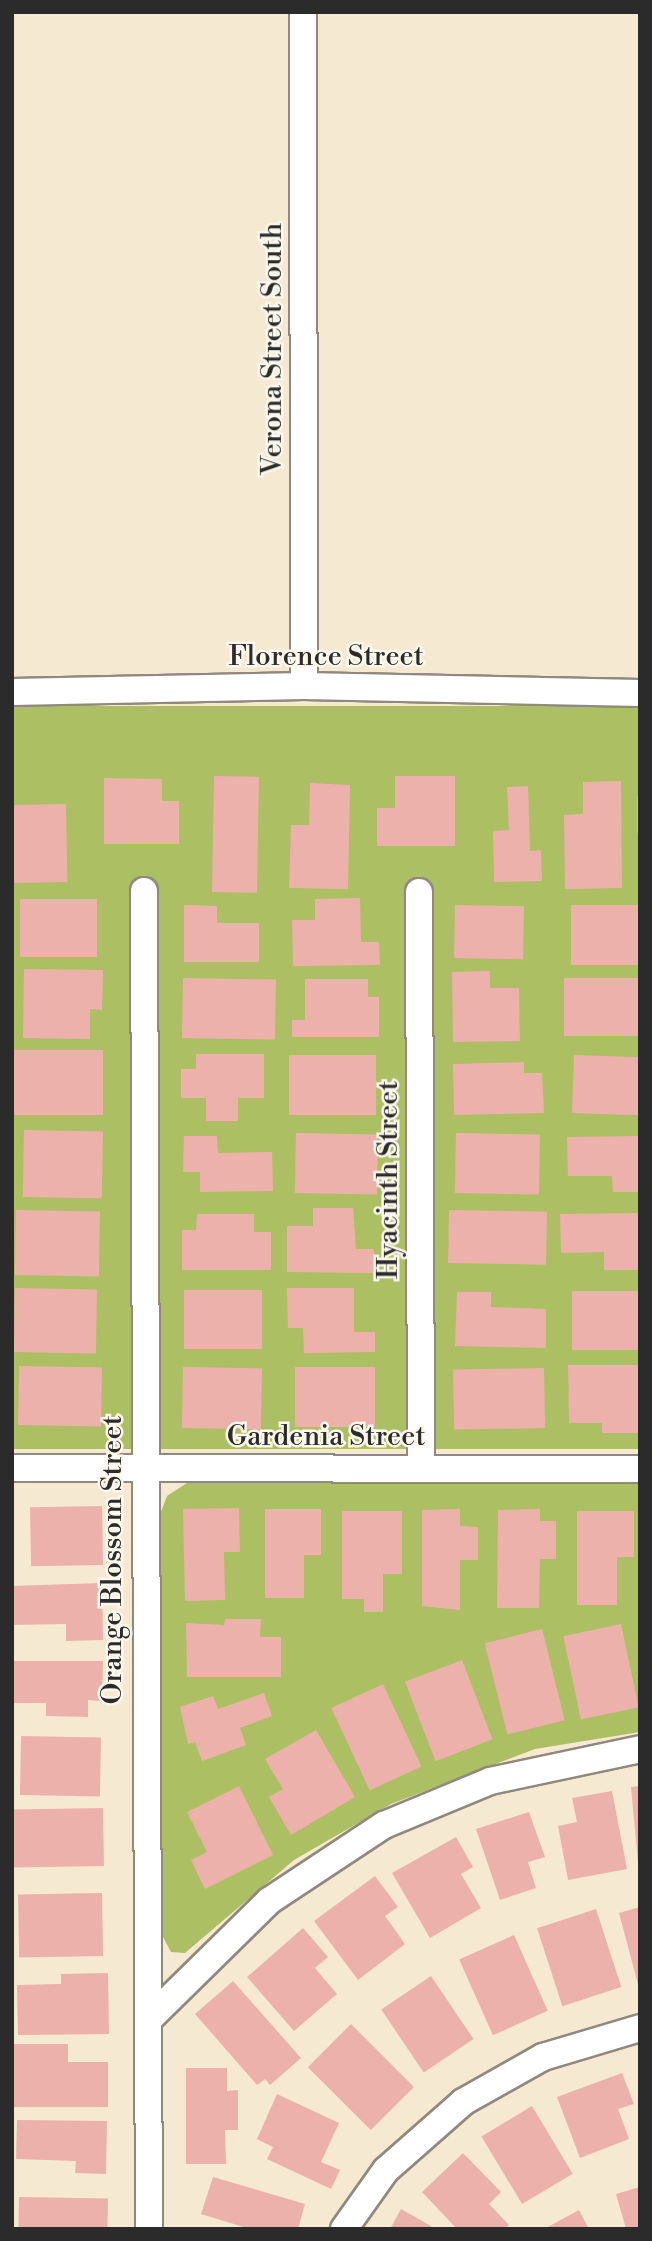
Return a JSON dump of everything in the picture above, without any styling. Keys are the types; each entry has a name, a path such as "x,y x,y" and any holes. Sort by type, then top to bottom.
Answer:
{"street":[{"name":"Verona Street South","path":"303,12 304,687"},
{"name":"Florence Street","path":"12,692 304,687 640,693"},
{"name":"Orange Blossom Street","path":"145,891 144,1469 149,2229"},
{"name":"Hyacinth Street","path":"419,892 421,1468"},
{"name":"Gardenia Street","path":"12,1468 640,1469"},
{"path":"149,2019 269,1901 384,1825 490,1781 640,1749"},
{"path":"344,2229 386,2170 463,2102 543,2057 640,2028"}],"green space":[{"path":"12,706 640,706 640,1449 12,1449"},
{"path":"187,1483 640,1483 640,1732 535,1749 391,1804 294,1860 185,1953 171,1952 161,1933 157,1522 167,1496"}],"building":[{"path":"214,776 259,777 257,893 212,892"},
{"path":"395,776 455,776 455,846 377,846 377,808 395,808"},
{"path":"104,778 162,779 162,801 179,801 179,844 104,844"},
{"path":"621,781 622,888 565,889 564,815 583,814 583,782"},
{"path":"310,783 350,785 348,889 289,888 291,825 309,825"},
{"path":"528,786 530,851 541,850 542,881 494,882 493,831 509,830 507,787"},
{"path":"637,796 640,796 640,833 637,833"},
{"path":"66,804 67,882 13,883 12,805"},
{"path":"360,898 361,942 379,942 380,965 293,966 292,920 315,920 315,899"},
{"path":"20,899 97,899 97,957 20,957"},
{"path":"184,905 217,906 217,923 259,923 259,962 184,962"},
{"path":"455,905 524,906 523,959 454,958"},
{"path":"571,905 640,905 640,965 571,965"},
{"path":"24,969 103,970 102,1010 90,1009 90,1039 23,1038"},
{"path":"490,971 490,988 519,988 520,1041 453,1042 452,972"},
{"path":"183,978 276,980 275,1040 182,1038"},
{"path":"564,978 640,978 640,1036 564,1036"},
{"path":"305,979 368,979 368,997 379,997 379,1037 292,1037 292,1020 305,1020"},
{"path":"12,1050 103,1050 103,1115 12,1115"},
{"path":"196,1054 264,1054 264,1098 238,1098 238,1121 206,1121 206,1098 181,1098 181,1069 196,1069"},
{"path":"289,1055 376,1055 376,1115 289,1115"},
{"path":"574,1055 640,1057 638,1115 572,1113"},
{"path":"524,1062 524,1073 542,1073 544,1113 454,1115 453,1064"},
{"path":"24,1130 103,1131 102,1198 23,1197"},
{"path":"296,1133 378,1134 377,1194 295,1193"},
{"path":"456,1133 540,1134 539,1194 455,1193"},
{"path":"184,1136 217,1136 218,1153 272,1152 273,1191 200,1192 200,1172 183,1172"},
{"path":"640,1136 640,1192 613,1192 612,1176 568,1176 567,1137"},
{"path":"313,1208 353,1208 356,1249 374,1249 374,1273 287,1272 287,1226 313,1226"},
{"path":"16,1210 100,1211 99,1276 15,1275"},
{"path":"449,1210 547,1212 546,1265 448,1263"},
{"path":"640,1213 640,1270 604,1270 604,1252 561,1253 560,1214"},
{"path":"197,1214 254,1214 254,1232 271,1232 271,1270 182,1270 182,1230 196,1230"},
{"path":"15,1288 97,1289 96,1353 14,1352"},
{"path":"287,1288 354,1288 354,1332 375,1332 375,1352 304,1353 303,1328 288,1328"},
{"path":"184,1290 262,1290 262,1349 184,1349"},
{"path":"572,1291 640,1291 640,1350 572,1350"},
{"path":"457,1292 491,1292 491,1307 546,1309 546,1348 455,1346"},
{"path":"568,1365 640,1365 640,1433 602,1433 602,1423 569,1423"},
{"path":"19,1366 102,1367 101,1426 18,1425"},
{"path":"183,1367 262,1368 261,1429 182,1428"},
{"path":"295,1367 375,1367 375,1427 295,1427"},
{"path":"544,1368 545,1428 454,1430 453,1370"},
{"path":"102,1506 103,1565 31,1566 30,1507"},
{"path":"239,1508 240,1552 224,1552 225,1600 185,1601 183,1509"},
{"path":"265,1509 321,1509 321,1555 304,1555 304,1598 265,1598"},
{"path":"460,1509 460,1526 478,1527 478,1560 460,1560 460,1610 422,1606 422,1510"},
{"path":"540,1509 540,1521 556,1521 556,1559 540,1559 539,1608 497,1608 498,1510"},
{"path":"342,1511 402,1511 402,1574 383,1574 383,1612 364,1612 364,1599 342,1599"},
{"path":"577,1511 634,1511 634,1557 617,1557 617,1605 577,1605"},
{"path":"102,1583 103,1640 66,1641 66,1624 12,1625 12,1586"},
{"path":"225,1619 261,1619 260,1637 281,1637 281,1677 187,1677 186,1623 224,1625"},
{"path":"621,1624 639,1707 581,1719 563,1636"},
{"path":"542,1629 565,1720 507,1734 485,1643"},
{"path":"462,1660 492,1739 436,1761 405,1682"},
{"path":"13,1661 103,1661 102,1701 88,1700 88,1717 46,1716 46,1703 12,1703"},
{"path":"383,1684 421,1766 370,1791 331,1708"},
{"path":"264,1693 272,1716 240,1728 246,1745 202,1761 195,1742 188,1744 180,1707 213,1696 218,1709"},
{"path":"316,1730 355,1797 291,1835 269,1797 283,1789 265,1759"},
{"path":"21,1736 101,1737 100,1796 20,1795"},
{"path":"239,1786 273,1855 205,1889 191,1860 207,1852 187,1812"},
{"path":"640,1786 640,1862 638,1862 631,1787"},
{"path":"612,1791 627,1869 568,1880 558,1826 577,1822 572,1798"},
{"path":"103,1808 104,1866 13,1868 12,1810"},
{"path":"529,1812 545,1857 528,1862 536,1888 500,1900 476,1829"},
{"path":"456,1837 473,1867 461,1874 481,1908 430,1938 392,1873"},
{"path":"375,1876 398,1907 385,1916 405,1944 358,1980 314,1921"},
{"path":"102,1893 103,1956 19,1957 18,1894"},
{"path":"640,1907 640,1988 639,1988 619,1913"},
{"path":"596,1909 621,1987 562,2006 537,1928"},
{"path":"303,1928 328,1957 315,1968 337,1994 294,2031 247,1977"},
{"path":"514,1935 548,2011 493,2035 459,1959"},
{"path":"108,1973 109,2034 18,2035 17,1985 61,1984 61,1974"},
{"path":"431,1976 473,2039 424,2073 381,2010"},
{"path":"233,1981 301,2058 270,2085 265,2079 257,2085 195,2014"},
{"path":"351,2024 414,2087 371,2130 308,2067"},
{"path":"12,2044 68,2044 68,2062 108,2062 108,2107 12,2107"},
{"path":"186,2068 227,2068 227,2091 238,2090 238,2130 225,2130 226,2164 186,2164"},
{"path":"622,2073 634,2104 618,2109 629,2139 580,2158 557,2097"},
{"path":"277,2094 339,2123 321,2162 340,2170 331,2189 267,2159 273,2147 257,2139"},
{"path":"532,2106 573,2174 522,2204 481,2136"},
{"path":"17,2120 107,2121 106,2174 75,2173 76,2161 16,2159"},
{"path":"463,2153 501,2192 489,2204 509,2225 505,2229 457,2229 422,2192"},
{"path":"213,2177 305,2204 298,2229 250,2229 201,2214"},
{"path":"640,2187 640,2229 626,2229 616,2194"},
{"path":"19,2197 108,2199 107,2229 18,2229"},
{"path":"401,2209 431,2226 430,2229 390,2229"},
{"path":"579,2210 589,2229 544,2229"}]}
